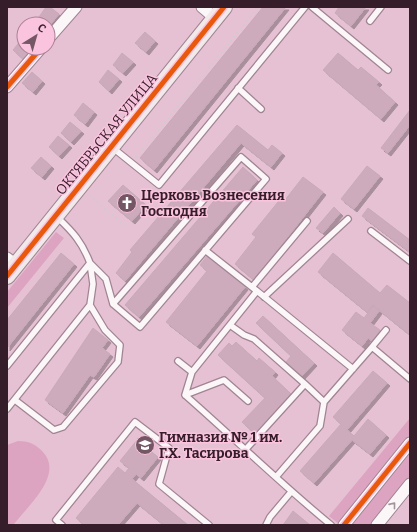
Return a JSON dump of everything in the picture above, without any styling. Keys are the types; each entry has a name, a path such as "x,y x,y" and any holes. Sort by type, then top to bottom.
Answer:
{"street":[{"path":"56,30 76,7"},
{"path":"202,7 220,12"},
{"name":"ОКТЯБРЬСКАЯ УЛИЦА","path":"10,266 55,216 220,12"},
{"path":"7,87 34,56"},
{"path":"344,525 410,443"},
{"path":"377,525 410,484"}],"lane":[{"path":"111,146 159,185 305,7"},
{"path":"312,7 388,70"},
{"path":"370,21 381,7"},
{"path":"238,88 261,109"},
{"path":"90,263 106,279 113,304 140,327 266,179 241,157 113,304"},
{"path":"7,409 90,305 92,284 90,263 83,245 71,230 55,216"},
{"path":"264,297 348,219"},
{"path":"185,395 192,372 230,325 255,289 307,221"},
{"path":"371,231 410,261"},
{"path":"205,250 353,369"},
{"path":"7,366 90,263"},
{"path":"15,400 54,430 63,427 118,362 120,345 105,330 90,305"},
{"path":"230,325 244,335 254,339 324,402"},
{"path":"276,477 320,426 324,402 386,330"},
{"path":"372,347 410,379"},
{"path":"178,361 192,372"},
{"path":"185,395 224,380 248,401"},
{"path":"246,449 305,384"},
{"path":"185,395 246,449 291,492 331,525"},
{"path":"62,525 56,520 136,422 169,448 159,484 209,525"},
{"path":"266,525 270,517 291,492"}],"path":[{"path":"132,163 258,7"},
{"path":"86,193 124,225"}],"shaded area":[{"path":"56,232 64,238 7,308 7,292"},
{"path":"410,418 410,438 340,525 329,516"},
{"path":"18,441 38,447 48,461 49,470 47,480 42,490 14,524 7,525 7,445"},
{"path":"410,452 410,476 371,525 351,525"}],"building":[{"path":"46,7 50,7 59,14 56,18 56,16 40,16"},
{"path":"263,7 286,7 154,170 140,158"},
{"path":"339,7 366,7 351,26 335,13"},
{"path":"145,32 155,41 146,52 135,43"},
{"path":"122,53 133,62 123,73 113,65"},
{"path":"338,53 358,70 361,67 379,82 376,85 395,102 381,119 323,70"},
{"path":"108,70 119,79 109,91 99,82"},
{"path":"32,72 42,81 33,92 22,83"},
{"path":"83,103 94,112 85,124 74,115"},
{"path":"410,110 410,125 388,153 381,148"},
{"path":"70,122 81,131 71,142 61,133"},
{"path":"237,125 268,150 272,145 282,153 271,167 241,143 125,281 116,273 132,252 130,250"},
{"path":"58,136 69,145 59,156 49,147"},
{"path":"41,157 51,166 42,177 31,168"},
{"path":"367,166 380,176 354,209 341,199"},
{"path":"243,167 257,180 139,317 125,305"},
{"path":"303,177 323,192 254,280 235,264 256,237 252,234 282,197 285,200"},
{"name":"Церковь Вознесения Господня","path":"123,185 146,205 132,221 108,201"},
{"path":"334,207 340,213 323,233 316,228"},
{"path":"368,208 410,240 410,252 362,216"},
{"path":"61,253 74,264 7,348 7,320"},
{"path":"333,253 380,293 387,285 410,303 410,335 373,305 367,312 318,272"},
{"path":"207,256 245,287 197,346 166,322 207,271 200,265"},
{"path":"373,306 379,311 370,323 380,330 372,341 368,338 362,346 342,330 356,312 364,318"},
{"path":"263,316 314,363 301,377 286,362 291,356 256,323"},
{"path":"93,328 108,340 102,348 110,354 94,377 90,375 63,413 45,400"},
{"path":"236,342 257,361 259,358 275,372 272,376 291,394 255,434 242,422 265,398 218,355 229,343 232,346"},
{"path":"373,371 387,383 347,430 354,436 368,419 386,435 370,454 352,440 314,483 300,471 341,424 333,417"},
{"path":"137,440 158,457 141,478 136,474 132,479 188,525 164,525 137,503 118,525 84,525 76,518 118,467 125,473 129,468 120,461"},
{"path":"293,511 310,525 283,525"}],"cycle path":[{"path":"7,276 224,7"},
{"path":"7,87 34,56"},
{"path":"344,525 410,443"}],"place":[{"name":"Церковь Вознесения Господня","path":"127,203"},
{"name":"Гимназия № 1 им. Г.Х. Тасирова","path":"145,445"}]}
